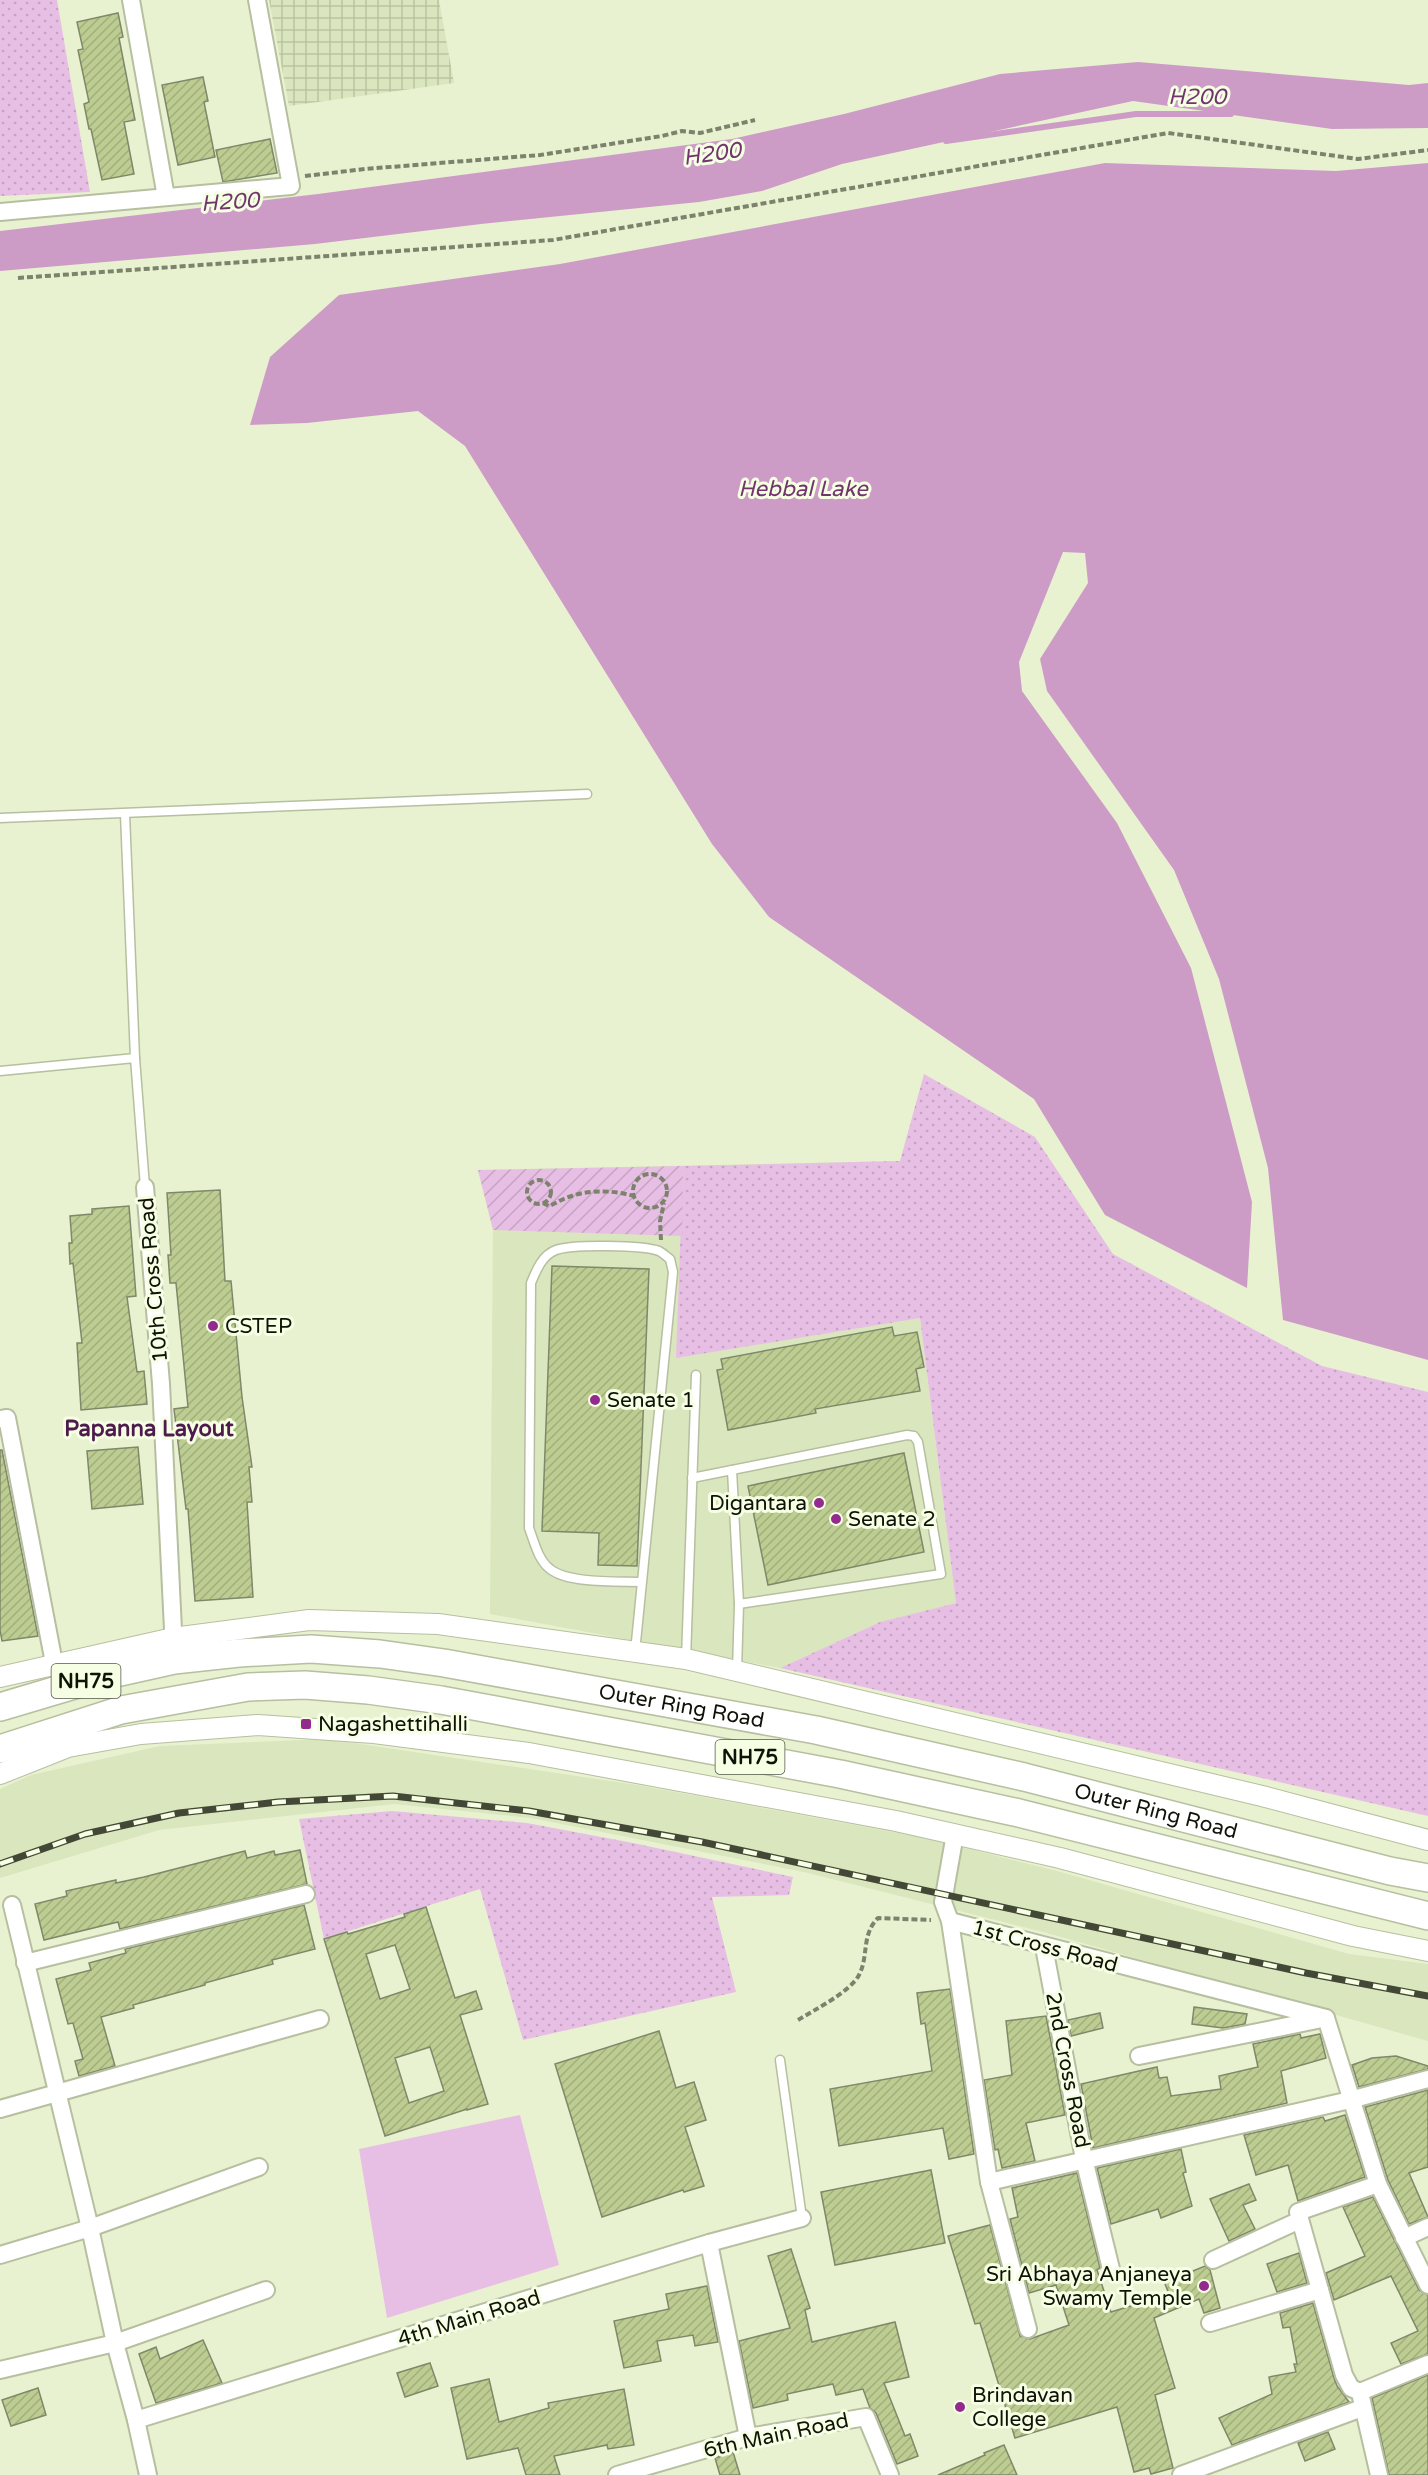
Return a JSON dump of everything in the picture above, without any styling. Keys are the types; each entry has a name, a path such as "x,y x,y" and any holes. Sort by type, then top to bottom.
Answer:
{"highway":[{"name":"Outer Ring Road","path":"0,1707 111,1674 174,1649 239,1653 311,1649 380,1654 444,1663 826,1732 1024,1777 1390,1871 1428,1878"},
{"name":"Outer Ring Road","path":"66,1737 120,1710 248,1687 305,1685 368,1690 431,1699 840,1774 1019,1813 1428,1916"},
{"name":"NH75","path":"0,1749 66,1737"}],"street":[{"path":"131,0 166,197"},
{"path":"0,212 291,186 257,0"},
{"name":"10th Cross Road","path":"145,1186 161,1384 174,1649"},
{"path":"0,1419 8,1418 54,1663"},
{"path":"0,1677 54,1663 174,1649 321,1620 438,1624 686,1659 1262,1796 1428,1840"},
{"path":"0,1774 66,1737 258,1725 374,1733 529,1753 754,1793 955,1834 1060,1858 1353,1936 1428,1951"},
{"path":"950,1921 943,1902 955,1834"},
{"path":"25,1963 306,1894"},
{"path":"12,1905 148,2475"},
{"name":"1st Cross Road","path":"1028,2329 989,2182 950,1921 1326,2018"},
{"name":"2nd Cross Road","path":"1044,1947 1084,2159 1111,2268"},
{"path":"1139,2056 1326,2018 1378,2184 1428,2285"},
{"path":"0,2109 320,2019"},
{"path":"989,2182 1350,2100 1428,2079"},
{"path":"0,2255 90,2228 259,2167"},
{"path":"1378,2184 1298,2212 1346,2383 1361,2400 1379,2475"},
{"name":"4th Main Road","path":"136,2420 709,2243 802,2218"},
{"path":"1213,2260 1300,2220"},
{"path":"1404,2238 1428,2228"},
{"path":"709,2243 748,2437"},
{"path":"0,2370 115,2343 266,2290"},
{"path":"1210,2323 1320,2290"},
{"path":"1181,2475 1361,2400 1428,2364"},
{"name":"6th Main Road","path":"617,2475 748,2437 866,2417 890,2475"}],"lane":[{"path":"0,818 588,794"},
{"name":"10th Cross Road","path":"125,814 135,1058 145,1186"},
{"path":"0,1071 135,1058"},
{"path":"635,1652 642,1582 673,1272 670,1260 662,1252 645,1248 572,1246 554,1250 539,1264 531,1283 529,1528 536,1549 549,1568 564,1576 642,1582"},
{"path":"686,1659 696,1376"},
{"path":"692,1478 907,1435 914,1436 918,1442 940,1574 739,1604"},
{"path":"732,1470 739,1604 737,1671"},
{"path":"780,2060 802,2218"}],"path":[{"path":"290,178 365,169 540,155 682,131 700,133 755,120"},
{"path":"18,278 553,240 1168,133 1358,159 1428,150"},
{"path":"662,1252 660,1221 667,1194 664,1180 652,1174 639,1179 634,1184 634,1196 639,1204 650,1208 656,1207 665,1199"},
{"path":"543,1203 550,1197 550,1186 543,1180 533,1180 529,1184 527,1196 535,1204 543,1203 549,1206 566,1198 595,1191 634,1196"},
{"path":"798,2020 850,1985 859,1975 869,1927 878,1917 950,1921"}],"shaded area":[{"path":"0,0 57,0 90,192 0,196"},
{"path":"269,0 439,0 454,83 289,106"},
{"path":"924,1074 1035,1137 1113,1254 1322,1366 1428,1392 1428,1816 780,1668 880,1622 956,1603 920,1318 676,1358 683,1166 900,1161"},
{"path":"900,1161 956,1603 880,1622 780,1668 490,1614 493,1230 478,1170"},
{"path":"683,1166 682,1236 493,1230 478,1170"},
{"path":"327,1739 637,1785 921,1837 1057,1871 1349,1954 1428,1964 1428,2041 1047,1933 804,1872 531,1818 394,1804 159,1830 0,1878 0,1789 31,1775 160,1746"},
{"path":"392,1811 527,1823 793,1877 789,1895 712,1897 736,1992 523,2040 480,1889 324,1939 299,1819"},
{"path":"520,2115 559,2265 387,2318 359,2149"}],"water":[{"path":"1138,62 1409,85 1428,83 1428,128 1332,129 1133,101 842,164 762,191 699,202 481,224 315,244 0,271 0,231 318,194 732,139 844,114 1000,74"},
{"name":"Hebbal Lake","path":"1105,163 1336,171 1428,163 1428,1360 1283,1320 1268,1168 1219,979 1174,870 1047,691 1040,659 1088,583 1085,553 1063,552 1019,662 1022,691 1117,823 1191,968 1252,1202 1247,1288 1105,1215 1034,1099 769,917 712,844 465,446 418,411 307,423 250,425 270,357 339,295 560,264"}],"building":[{"path":"118,13 123,37 119,38 135,120 124,122 134,174 102,180 84,104 89,102 78,50 83,49 77,22"},
{"path":"203,77 208,101 204,102 215,157 178,165 162,85"},
{"path":"270,139 277,173 223,182 216,150"},
{"path":"220,1190 225,1281 231,1281 242,1397 252,1467 249,1467 252,1502 247,1502 253,1597 195,1601 188,1509 186,1509 174,1409 188,1407 176,1283 170,1283 168,1255 171,1255 167,1193"},
{"path":"129,1206 136,1296 127,1297 137,1372 144,1371 147,1404 81,1410 77,1343 82,1343 73,1263 70,1264 69,1243 72,1243 70,1216 92,1214 92,1209"},
{"name":"Senate 1","path":"552,1266 649,1269 637,1566 598,1565 599,1533 542,1531"},
{"path":"892,1327 894,1336 917,1332 924,1367 916,1369 920,1391 815,1409 816,1413 728,1430 717,1370 723,1369 721,1359"},
{"path":"138,1447 143,1504 92,1509 87,1451"},
{"path":"0,1450 2,1450 38,1636 2,1641 0,1630"},
{"name":"Senate 2","path":"904,1453 924,1552 768,1585 748,1486"},
{"path":"300,1850 307,1884 120,1929 118,1922 44,1940 35,1904 67,1896 66,1891 116,1880 116,1883 144,1877 245,1851 247,1858 274,1851 275,1855"},
{"path":"304,1905 315,1949 272,1960 273,1964 133,2005 134,2008 101,2017 115,2066 79,2076 75,2061 83,2059 73,2023 68,2024 56,1979 91,1970 89,1963 126,1953 125,1949"},
{"path":"426,1907 455,1998 476,1991 482,2009 460,2015 488,2104 385,2136 324,1939 405,1917 404,1914","holes":["395,1945 410,1989 380,1999 366,1954","430,2047 444,2091 409,2103 395,2058"]},
{"path":"950,1989 974,2154 949,2159 943,2128 839,2146 830,2089 932,2071 925,2023 921,2024 917,1993"},
{"path":"1194,2007 1247,2014 1245,2024 1223,2028 1192,2024"},
{"path":"1100,2013 1103,2028 1071,2036 1068,2020"},
{"path":"1046,2016 1065,2115 1026,2123 1035,2161 1002,2168 998,2149 995,2150 984,2080 1012,2075 1006,2021"},
{"path":"659,2031 676,2088 694,2082 706,2120 685,2127 704,2186 684,2192 683,2190 602,2217 555,2064"},
{"path":"1300,2034 1301,2038 1320,2034 1326,2058 1281,2071 1287,2103 1093,2148 1081,2084 1157,2067 1159,2078 1167,2077 1171,2096 1221,2089 1219,2076 1258,2067 1253,2044"},
{"path":"1396,2056 1428,2066 1428,2069 1359,2087 1352,2065 1372,2058"},
{"path":"1428,2090 1428,2167 1409,2173 1428,2217 1409,2224 1388,2180 1365,2107"},
{"path":"1345,2115 1365,2177 1298,2201 1288,2165 1256,2175 1244,2135 1323,2117 1325,2121"},
{"path":"1181,2149 1186,2172 1183,2173 1192,2206 1161,2218 1158,2209 1111,2224 1097,2168"},
{"path":"931,2170 945,2243 835,2265 821,2192"},
{"path":"1077,2173 1100,2268 1097,2270 1111,2312 1169,2294 1163,2279 1181,2271 1183,2275 1205,2266 1210,2270 1220,2308 1204,2313 1199,2299 1154,2318 1175,2388 1155,2395 1173,2468 1151,2474 1149,2468 1134,2472 1117,2407 1015,2438 980,2323 975,2324 948,2236 990,2225 1020,2336 1030,2339 1069,2325 1056,2285 1029,2293 1010,2219 1018,2217 1012,2188"},
{"path":"1249,2184 1256,2200 1243,2205 1255,2229 1229,2241 1210,2199"},
{"path":"1373,2197 1419,2290 1428,2295 1428,2354 1401,2364 1391,2343 1418,2331 1391,2276 1334,2300 1326,2273 1365,2256 1343,2207"},
{"path":"791,2249 810,2308 805,2310 812,2342 895,2322 909,2377 884,2383 905,2436 910,2434 918,2456 897,2464 876,2413 870,2408 863,2389 836,2395 833,2384 787,2394 788,2400 753,2408 739,2341 790,2328 768,2256"},
{"path":"1299,2253 1307,2283 1277,2292 1267,2264"},
{"path":"707,2286 718,2342 695,2346 693,2335 657,2341 661,2361 624,2368 614,2321 669,2309 666,2294"},
{"path":"1313,2303 1334,2378 1349,2402 1232,2445 1219,2418 1272,2394 1269,2377 1296,2372 1294,2364 1297,2364 1290,2327 1283,2328 1280,2313"},
{"path":"203,2340 222,2383 156,2403 139,2354 156,2347 160,2359"},
{"path":"430,2363 438,2386 405,2397 397,2373"},
{"path":"1428,2375 1428,2475 1389,2475 1372,2398"},
{"path":"489,2379 499,2422 549,2408 548,2403 624,2389 634,2445 608,2449 607,2445 554,2456 560,2475 526,2475 518,2448 467,2459 451,2388"},
{"path":"38,2388 46,2415 11,2426 2,2400"},
{"path":"1328,2432 1335,2449 1305,2461 1298,2443"},
{"path":"1004,2445 1017,2475 938,2475 985,2455 984,2453"},
{"path":"733,2452 740,2475 720,2475 715,2458"}],"waterway":[{"name":"H200","path":"946,141 1136,114 1231,114"}],"railway":[{"path":"0,1864 85,1834 179,1813 278,1802 393,1796 529,1811 702,1842 1306,1973 1428,1996"}],"place":[{"name":"CSTEP","path":"213,1326"},
{"name":"Senate 1","path":"595,1400"},
{"name":"Digantara","path":"819,1503"},
{"name":"Senate 2","path":"836,1519"},
{"name":"Nagashettihalli","path":"306,1724"},
{"name":"Sri Abhaya Anjaneya Swamy Temple","path":"1204,2286"},
{"name":"Brindavan College","path":"960,2407"}],"district":[{"name":"Papanna Layout","path":"149,1428"}]}
